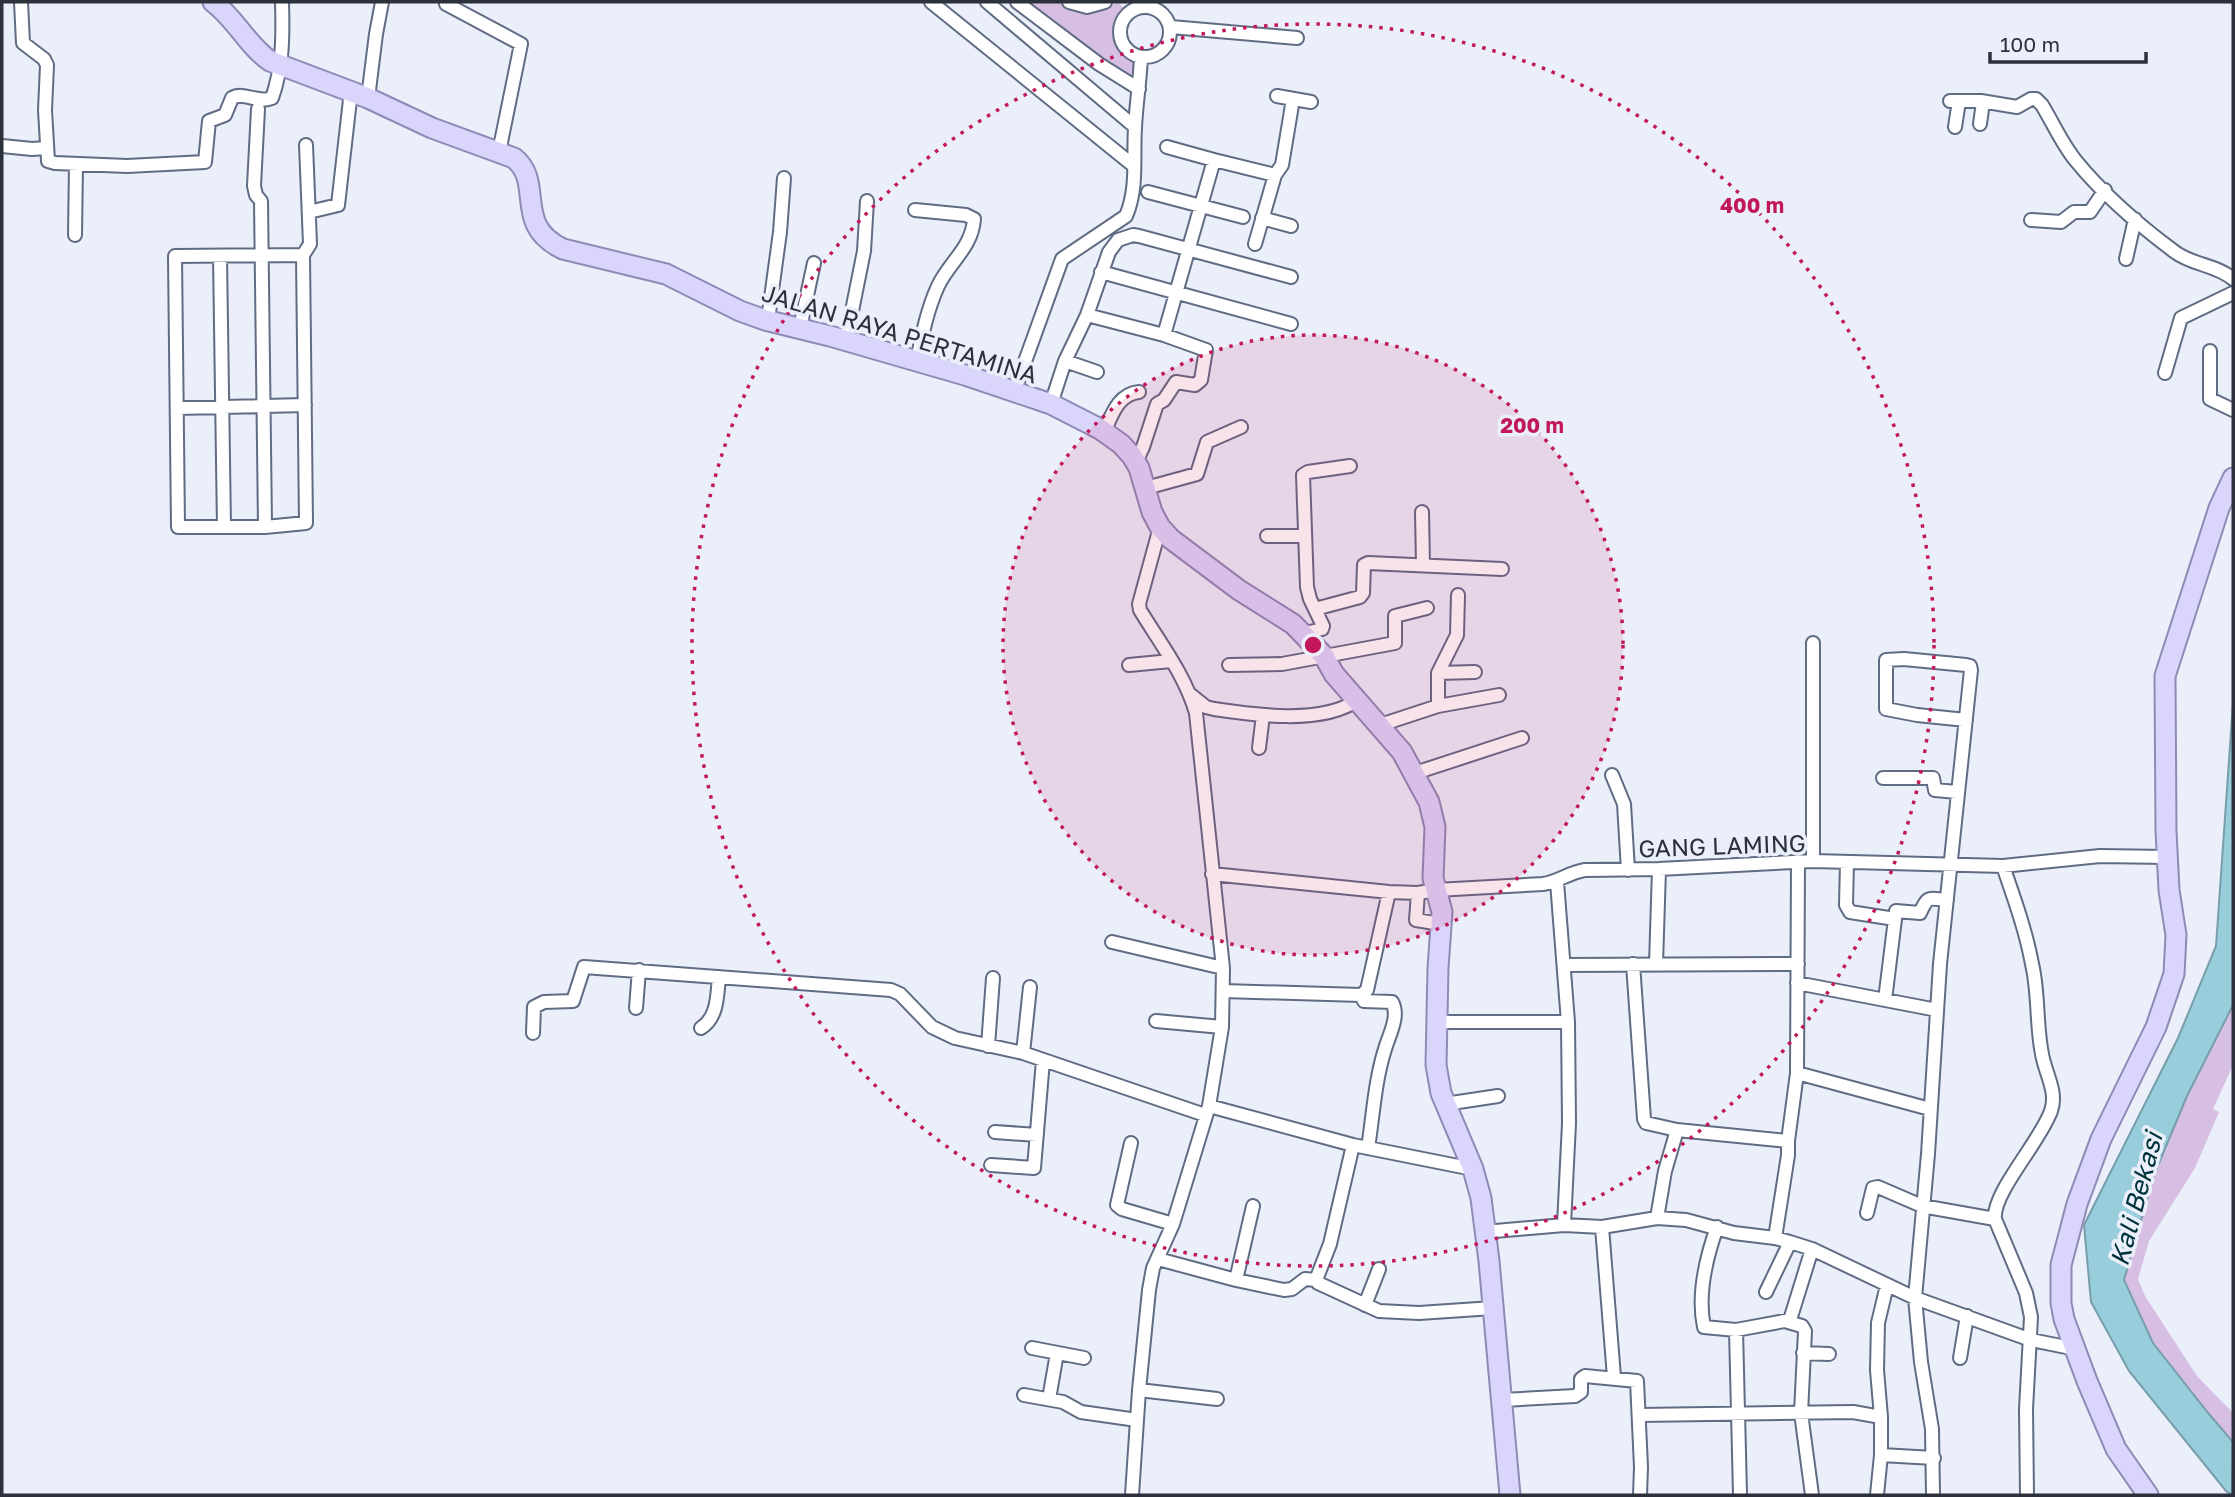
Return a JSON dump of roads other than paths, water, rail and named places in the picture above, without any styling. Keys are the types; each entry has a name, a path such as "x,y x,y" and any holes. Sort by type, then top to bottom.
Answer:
{"main road":[{"name":"JALAN RAYA PERTAMINA","path":"213,2 229,15 261,55 280,65 360,94 432,128 514,158 523,165 535,224 551,243 574,252 666,274 740,311 965,375 1051,404 1104,432 1121,444 1136,462 1152,512 1160,527 1239,590 1293,624 1324,656 1334,674 1402,752 1432,808 1436,827 1427,891 1442,912 1437,1022 1438,1083 1473,1169 1481,1198 1503,1399 1510,1495"},
{"path":"2148,1495 2112,1440 2076,1349 2061,1303 2061,1265 2077,1204 2101,1139 2156,1027 2174,974 2176,935 2166,857 2165,676 2219,508 2233,478"}],"street":[{"path":"21,2 23,43 44,59 47,65 46,148 50,163 127,166 205,162 209,121 225,115 235,95 264,101 272,98 283,39 282,2"},
{"path":"309,212 338,205 382,2"},
{"path":"931,2 1134,166"},
{"path":"987,2 1135,127"},
{"path":"1017,2 1099,64 1139,89"},
{"path":"1069,2 1087,7 1105,2"},
{"path":"446,4 521,44 499,152"},
{"path":"1135,5 1161,6 1171,27 1167,46 1151,56 1141,57 1129,51 1121,37 1122,22 1135,5"},
{"path":"1171,27 1297,38"},
{"path":"1014,392 1058,266 1067,256 1126,216 1135,188 1135,127 1141,57"},
{"path":"1082,80 1099,64"},
{"path":"1278,96 1311,102"},
{"path":"1255,244 1275,174 1282,164 1293,99"},
{"path":"1955,127 1955,101 2017,107 2036,99 2076,161 2135,219 2186,259 2230,276"},
{"path":"1980,124 1983,103"},
{"path":"258,109 254,186 261,201 265,527"},
{"path":"303,255 175,256 178,527 265,527 306,523 303,255 310,244 306,145"},
{"path":"2,146 46,148"},
{"path":"1167,147 1275,174"},
{"path":"1164,335 1214,160"},
{"path":"75,235 76,164"},
{"path":"768,320 784,178"},
{"path":"2031,220 2061,222 2074,212 2090,212 2105,190"},
{"path":"1148,192 1243,217"},
{"path":"846,341 864,251 867,201"},
{"path":"915,210 966,215 974,219 966,248 948,268 938,285 926,319 917,361"},
{"path":"1262,218 1291,226"},
{"path":"2126,259 2135,219"},
{"path":"1051,404 1065,361 1087,315 1101,272 1118,240 1139,236 1291,277"},
{"path":"220,256 224,527"},
{"path":"800,328 814,263"},
{"path":"1101,272 1291,324"},
{"path":"2165,373 2181,318 2233,293"},
{"path":"1087,315 1164,335 1206,350 1201,380 1195,385 1176,382 1164,400 1157,404 1136,462"},
{"path":"2210,351 2210,399 2233,410"},
{"path":"1065,361 1097,372"},
{"path":"1104,432 1117,404 1131,393 1139,392"},
{"path":"177,408 305,405"},
{"path":"1146,488 1197,474 1207,442 1241,427"},
{"path":"1302,634 1323,627 1307,587 1303,475 1350,466"},
{"path":"1422,512 1423,565"},
{"path":"1132,1495 1139,1390 1153,1268 1173,1224 1207,1110 1223,1027 1223,968 1196,713 1190,694 1139,604 1160,527"},
{"path":"1267,536 1305,536"},
{"path":"1315,609 1360,597 1363,593 1366,564 1502,569"},
{"path":"1438,706 1438,673 1457,635 1458,595"},
{"path":"1229,665 1282,664 1395,643 1395,615 1427,608"},
{"path":"1813,643 1813,861"},
{"path":"1933,1495 1932,1429 1921,1362 1915,1298 1937,1010 1956,792 1966,719 1970,666 1904,659 1886,660 1886,709 1917,715 1966,719"},
{"path":"1129,665 1171,661"},
{"path":"1438,673 1475,672"},
{"path":"1190,694 1206,707 1263,715 1295,716 1345,709 1357,700"},
{"path":"1380,725 1438,706 1499,695"},
{"path":"1259,748 1263,715"},
{"path":"1415,773 1522,737"},
{"path":"1612,775 1624,804 1628,870"},
{"path":"1883,778 1933,778 1935,790 1956,792"},
{"name":"GANG LAMING","path":"1212,874 1389,892 1556,882 1576,871 1813,861 2014,864 2100,856 2166,857"},
{"path":"1847,862 1847,910 1895,919"},
{"path":"1775,1238 1797,1073 1798,863"},
{"path":"2014,864 2033,965 2042,1055 2053,1100 2052,1109 2039,1136 1995,1207 1995,1219 2029,1304 2036,1341 2026,1409 2027,1495"},
{"path":"1656,964 1659,869"},
{"path":"1556,882 1568,1021 1569,1123 1564,1225"},
{"path":"1223,991 1362,995 1367,990 1389,892"},
{"path":"1885,1000 1896,911 1920,913 1929,898 1947,900"},
{"path":"1112,942 1223,968"},
{"path":"1633,964 1644,1119 1648,1124 1677,1130 1788,1141"},
{"path":"1564,965 1798,964"},
{"path":"533,1033 534,1007 544,1002 573,1001 584,967 891,990 900,994 932,1027 956,1038 1023,1053 1207,1110 1353,1145 1473,1169"},
{"path":"636,1008 639,970"},
{"path":"701,1028 709,1023 713,1016 719,976"},
{"path":"988,1046 993,978"},
{"path":"1797,983 1937,1010"},
{"path":"1023,1053 1030,987"},
{"path":"1362,995 1364,1001 1392,1002 1395,1010 1391,1034 1384,1052 1368,1148"},
{"path":"1156,1021 1223,1027"},
{"path":"1437,1022 1568,1021"},
{"path":"991,1165 1034,1168 1043,1060"},
{"path":"1797,1073 1930,1109"},
{"path":"1446,1104 1499,1096"},
{"path":"1657,1219 1665,1171 1677,1130"},
{"path":"995,1132 1037,1135"},
{"path":"1131,1143 1117,1205 1122,1209 1173,1224"},
{"path":"1316,1280 1330,1244 1353,1145"},
{"path":"1867,1213 1873,1188 1876,1187 1909,1198 1922,1206 1995,1219"},
{"path":"1236,1280 1253,1206"},
{"path":"1484,1232 1564,1225 1602,1227 1673,1218 1734,1233 1775,1238 1812,1249 1915,1298 2036,1341 2076,1349"},
{"path":"1602,1227 1614,1377"},
{"path":"1717,1227 1704,1270 1703,1326 1736,1329 1788,1322 1804,1328 1801,1413 1812,1495"},
{"path":"1766,1292 1790,1242"},
{"path":"1788,1322 1812,1249"},
{"path":"1158,1259 1284,1290 1292,1289 1305,1279 1316,1280 1379,1311 1403,1313 1493,1308"},
{"path":"1365,1305 1379,1269"},
{"path":"1877,1495 1881,1455 1878,1323 1887,1285"},
{"path":"1960,1358 1967,1316"},
{"path":"1736,1329 1740,1494"},
{"path":"1032,1348 1084,1358"},
{"path":"1049,1399 1058,1353"},
{"path":"1804,1353 1829,1354"},
{"path":"1503,1399 1575,1396 1581,1392 1582,1377 1614,1377 1637,1381 1640,1495"},
{"path":"1139,1390 1217,1399"},
{"path":"1024,1395 1066,1403 1082,1412 1137,1420"},
{"path":"1639,1415 1853,1412 1881,1417"},
{"path":"1881,1455 1934,1458"}],"water":[{"name":"Kali Bekasi","path":"2233,703 2233,1005 2187,1096 2154,1175 2124,1280 2153,1343 2233,1442 2232,1495 2129,1371 2091,1302 2084,1225 2178,1038 2216,946"}]}
